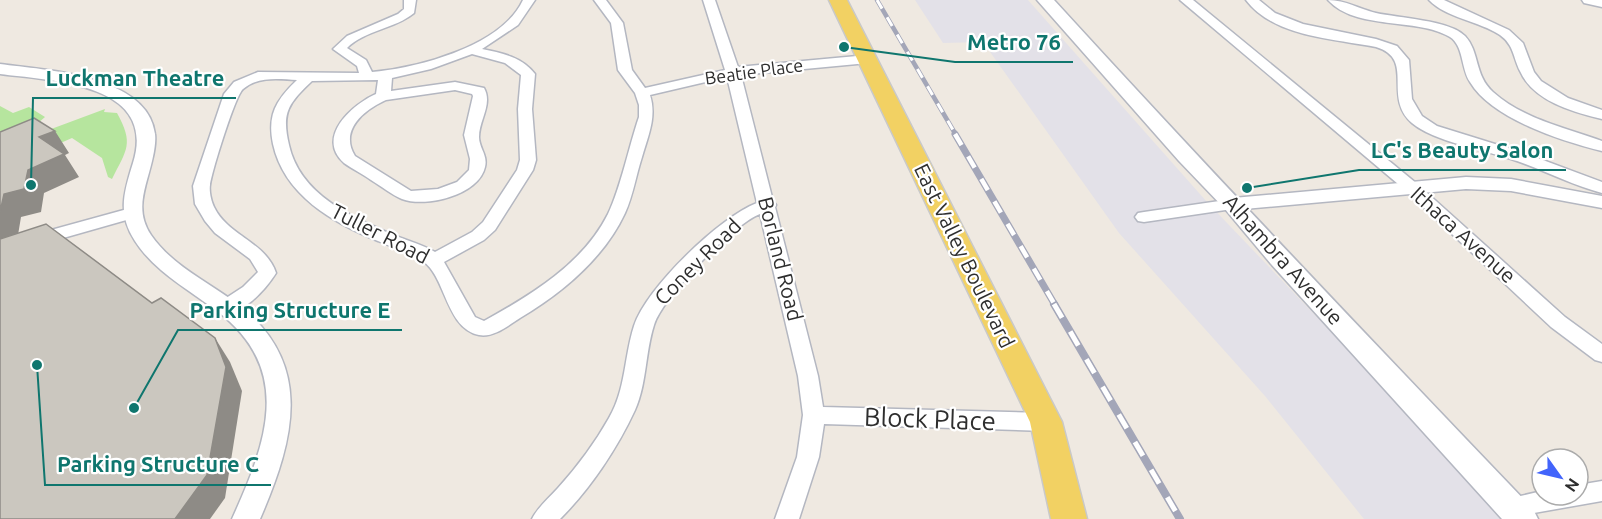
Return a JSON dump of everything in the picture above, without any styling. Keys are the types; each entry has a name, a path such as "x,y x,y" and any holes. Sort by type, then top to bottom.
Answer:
{"main road":[{"name":"East Valley Boulevard","path":"837,0 1046,423 1069,519"},
{"name":"Alhambra Avenue","path":"1045,0 1186,157 1233,204 1279,258 1517,513"}],"street":[{"path":"365,76 366,70 363,64 340,49 351,38 392,24 404,17 410,10 410,0"},
{"path":"227,307 249,292 267,273 267,267 261,258 213,222 201,196 201,186 231,94 244,81 266,75 308,77 385,75 436,63 470,50 503,32 525,10 529,0"},
{"path":"600,0 617,23 625,70 642,93"},
{"name":"Borland Road","path":"708,0 733,72 768,205 808,376 814,415 808,457 787,519"},
{"name":"Ithaca Avenue","path":"1185,0 1410,186 1558,322 1602,356"},
{"path":"1252,0 1262,10 1294,25 1334,36 1382,45 1397,51 1402,60 1407,108 1422,124 1518,156 1602,188"},
{"path":"1334,0 1363,13 1437,28 1457,35 1466,45 1467,64 1478,86 1497,102 1544,125 1602,146"},
{"path":"1435,0 1486,23 1515,41 1521,50 1530,76 1540,87 1559,99 1602,115"},
{"path":"1588,0 1602,3"},
{"path":"434,260 478,236 489,226 520,180 528,160 525,109 528,74 515,62 470,50"},
{"name":"Beatie Place","path":"642,93 733,72 867,59"},
{"path":"0,69 90,84 121,96 140,113 145,123 146,147 134,184 131,213 149,247 171,268 252,327 267,348 274,368 280,400 279,427 272,457 246,519"},
{"path":"383,96 385,75"},
{"name":"Tuller Road","path":"308,77 281,107 279,114 279,147 289,174 317,200 348,221 434,260 468,322 482,329 490,327 543,296 569,273 610,225 617,212 646,117 646,105 642,93"},
{"path":"455,86 479,91 476,122 471,135 478,160 477,169 471,178 447,193 417,197 407,195 349,159 343,152 340,137 344,128 363,105 383,96 455,86"},
{"path":"1144,217 1233,204 1410,186 1466,183 1511,185 1602,202"},
{"name":"Coney Road","path":"544,519 560,505 614,429 630,396 648,314 660,295 735,221 748,212 768,205"},
{"path":"0,250 131,213"},
{"name":"Block Place","path":"814,415 1046,423"},
{"path":"1517,513 1602,491"}],"shaded area":[{"path":"915,0 1028,0 1207,202 1510,519 1364,519 1265,396 1119,233 983,42 943,43"}],"green space":[{"path":"0,106 13,113 29,107 45,117 38,123 0,135"},
{"path":"105,109 104,112 117,113 126,132 127,140 125,153 112,179 108,177 102,158 72,138 56,145 27,138"}],"building":[{"path":"34,118 55,131 39,137 64,154 28,170 24,189 4,194 0,212 0,132"},
{"path":"46,224 152,303 161,298 215,338 226,367 207,475 175,519 0,519 0,239"}],"railway":[{"path":"877,0 956,135"},
{"path":"955,134 1055,305"},
{"path":"1054,304 1180,519"}],"place":[{"name":"Metro 76","path":"844,47"},
{"name":"Luckman Theatre","path":"31,185"},
{"name":"LC's Beauty Salon","path":"1247,188"},
{"name":"Parking Structure C","path":"37,365"},
{"name":"Parking Structure E","path":"134,408"}]}
